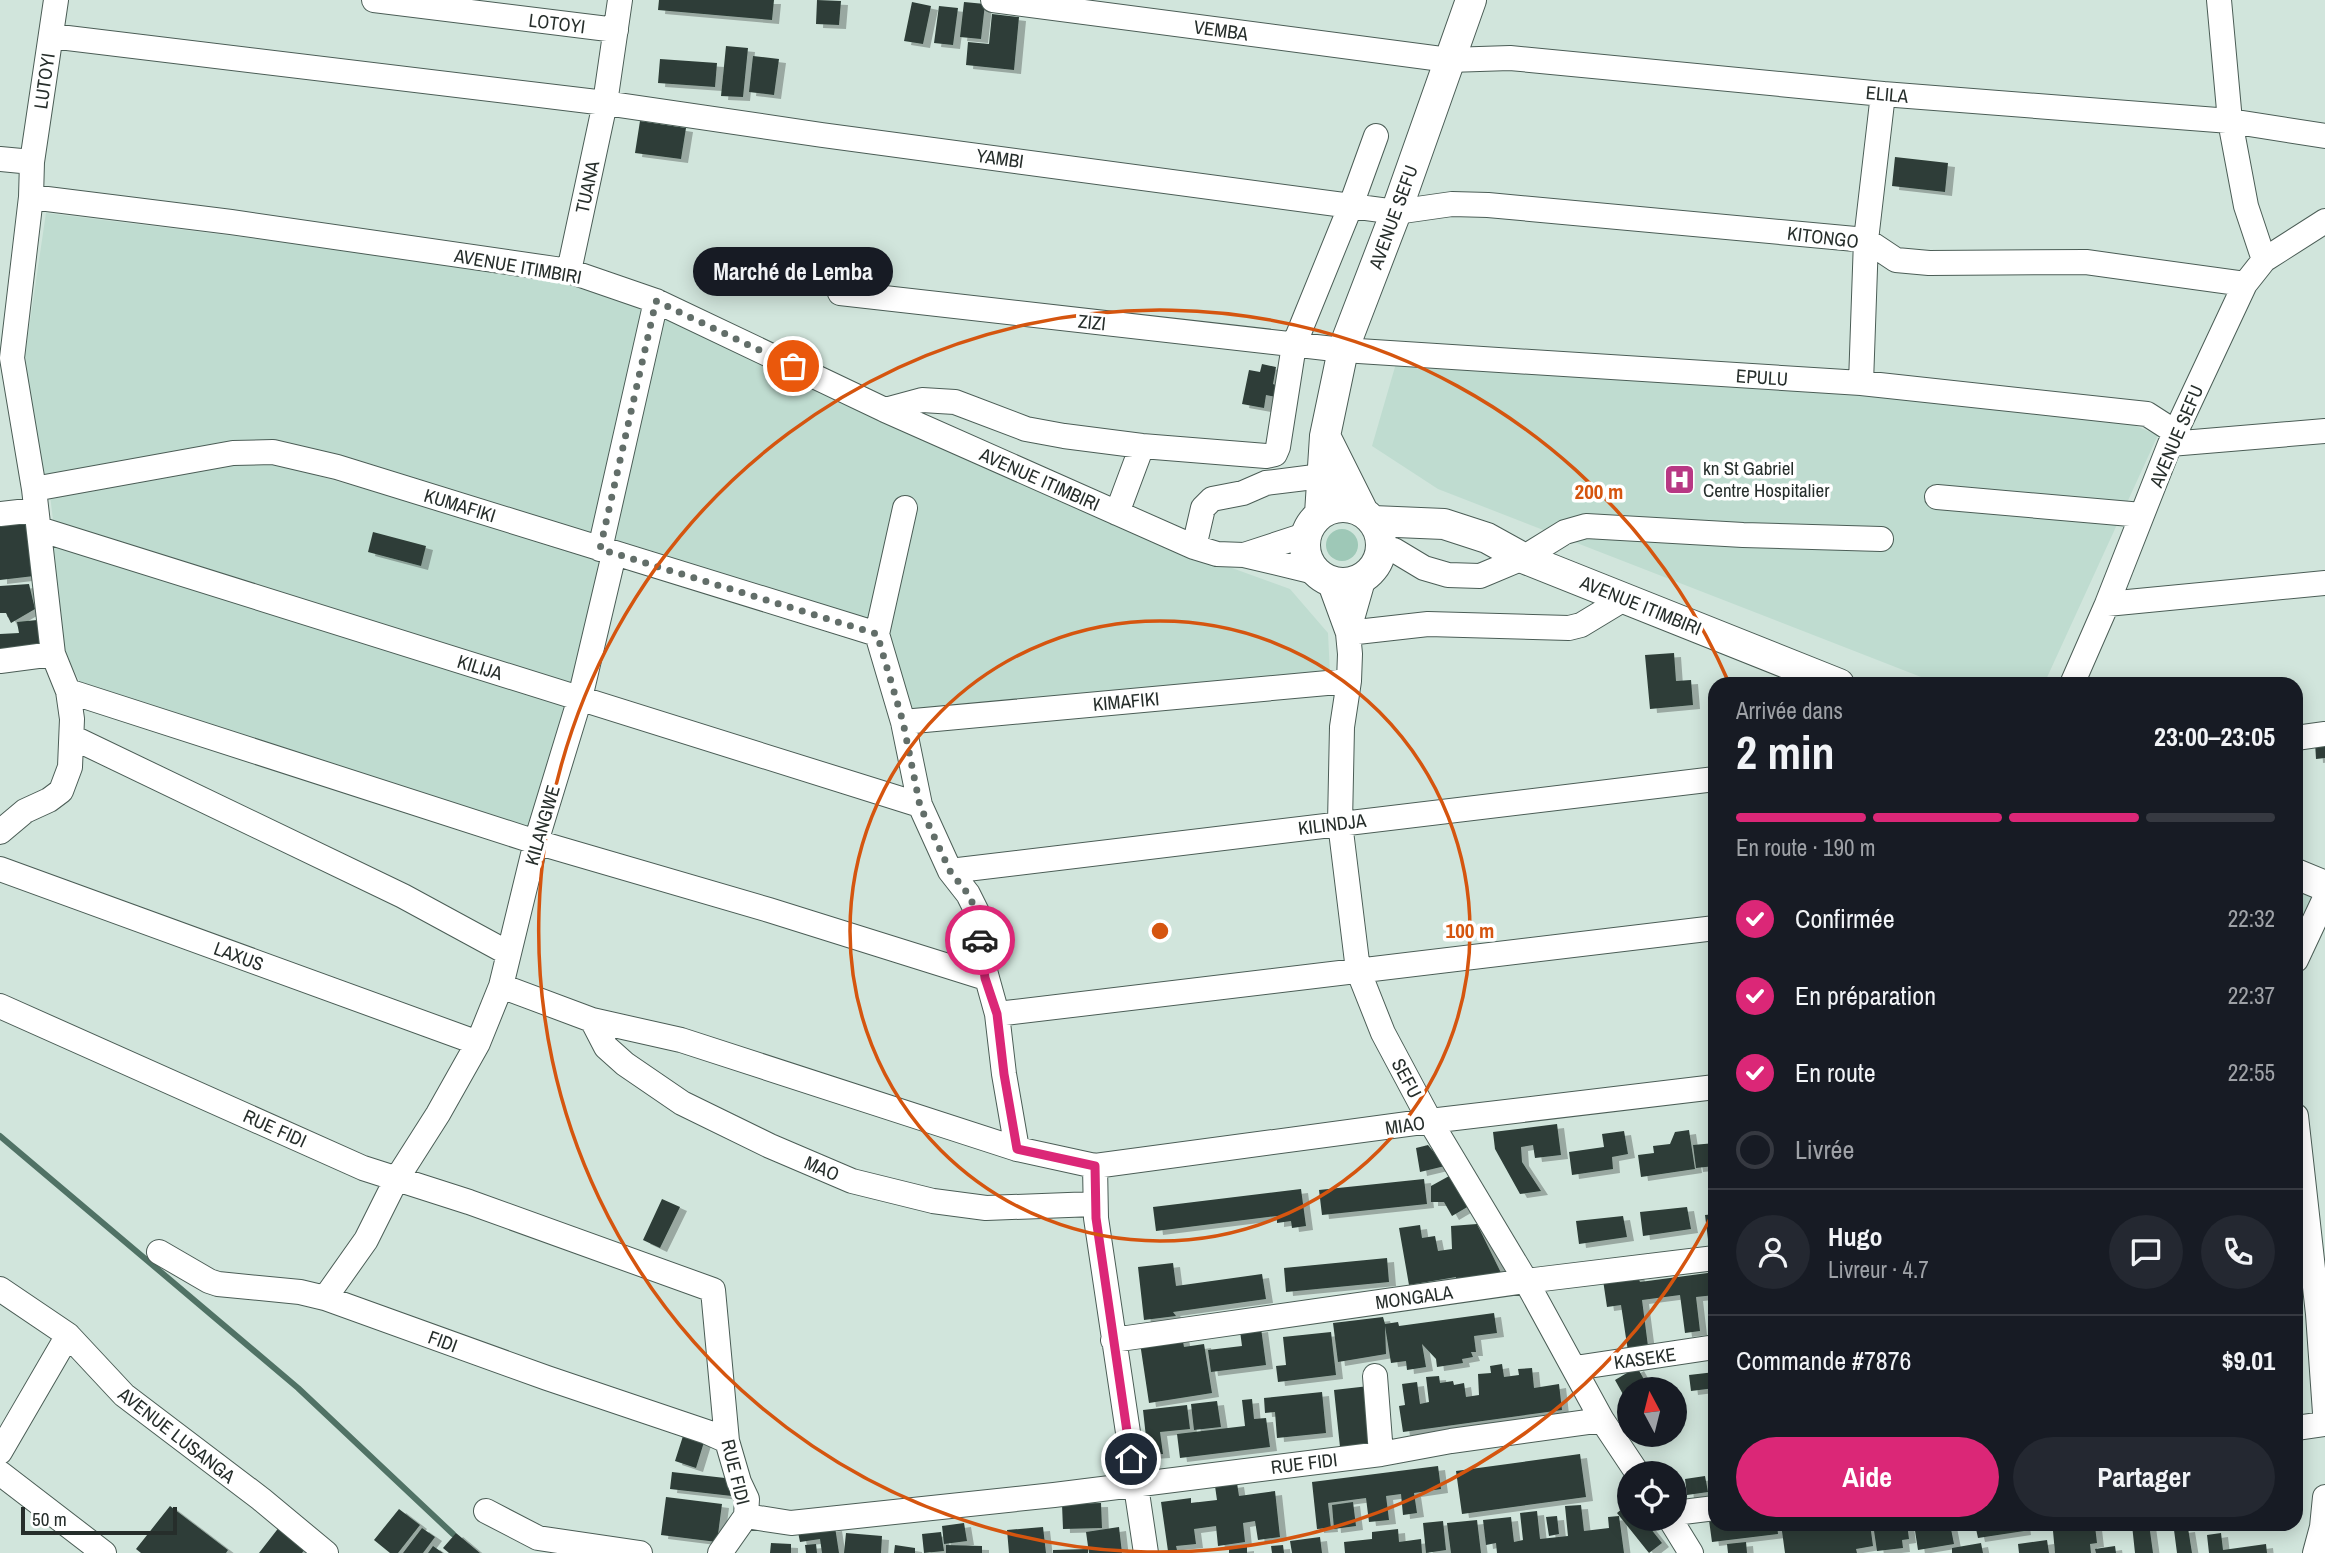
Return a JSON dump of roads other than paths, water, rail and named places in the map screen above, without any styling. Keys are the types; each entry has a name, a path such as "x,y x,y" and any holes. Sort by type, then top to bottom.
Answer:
{"main road":[{"name":"AVENUE SEFU","path":"1313,525 1322,476 1325,436 1343,350 1396,212 1471,0"},
{"path":"1325,436 1381,538 1379,562"},
{"path":"1368,517 1341,507 1313,525 1305,551 1322,576 1350,583 1379,562 1444,524"},
{"name":"AVENUE ITIMBIRI","path":"1368,517 1444,524 1487,538 1523,558 1821,677"},
{"path":"2303,877 2325,887"}],"street":[{"name":"LUTOYI","path":"0,832 25,811 61,791 70,767 72,719 68,691 53,654 36,509 6,359 12,258 31,197 32,162 56,0"},
{"name":"LOTOYI","path":"374,0 616,30"},
{"name":"TUANA","path":"569,271 604,103 620,0"},
{"name":"VEMBA","path":"993,0 1449,60"},
{"path":"2219,0 2230,121 2246,206 2264,260"},
{"name":"YAMBI","path":"51,36 604,103 1396,212"},
{"name":"ELILA","path":"1449,60 1510,58 1883,94 2230,121 2325,136"},
{"path":"1861,383 1866,240 1883,94"},
{"path":"885,410 922,400 955,402 1026,429 1064,436 1142,446 1266,456 1275,454 1294,345 1376,136"},
{"path":"0,159 32,162"},
{"name":"AVENUE ITIMBIRI","path":"31,197 231,222 569,271 656,301 885,410 1194,547 1217,554 1244,555"},
{"name":"KITONGO","path":"1396,212 1440,205 1488,205 1866,240 1896,260 1929,263 2086,262 2245,284"},
{"name":"AVENUE SEFU","path":"2074,677 2107,604 2173,438 2245,284 2264,260 2325,221"},
{"name":"ZIZI","path":"840,293 1343,350"},
{"name":"KILANGWE","path":"325,1298 366,1240 396,1180 438,1114 478,1043 501,986 536,842 580,698 656,301"},
{"name":"EPULU","path":"1343,350 1861,383 2147,414 2173,438"},
{"path":"2173,438 2325,432"},
{"path":"1117,513 1142,446"},
{"name":"KUMAFIKI","path":"36,509 233,453 273,452 337,467 877,634"},
{"path":"1194,547 1203,508 1212,499 1243,493 1266,483 1322,476"},
{"path":"1937,497 2142,515"},
{"path":"905,508 877,634 903,722 920,806 950,871 968,894 977,912 985,978 997,1014 1017,1149"},
{"path":"0,514 36,509"},
{"name":"KILIJA","path":"36,509 580,698 920,806"},
{"path":"1244,555 1313,525"},
{"path":"1348,633 1379,562 1424,568 1448,575 1480,576 1523,558 1565,532 1586,526 1881,540"},
{"path":"1244,555 1322,576 1348,633"},
{"path":"2107,604 2325,583"},
{"path":"1348,633 1428,624 1569,628 1581,625 1624,599"},
{"name":"SEFU","path":"1348,633 1349,681 1342,727 1340,823 1358,970 1383,1033 1430,1121 1526,1281 1602,1420 1629,1461"},
{"path":"0,661 53,654"},
{"name":"KIMAFIKI","path":"903,722 1349,681"},
{"path":"68,691 536,842 768,909 985,978"},
{"path":"2303,737 2325,734"},
{"path":"72,737 403,896 508,953"},
{"name":"KILINDJA","path":"950,871 1708,780"},
{"name":"LAXUS","path":"0,869 478,1043"},
{"path":"2303,945 2325,898"},
{"path":"997,1014 1708,929"},
{"path":"501,986 592,1020 681,1040 1017,1149 1095,1166 1094,1204 1146,1553"},
{"name":"RUE FIDI","path":"0,1006 363,1168 469,1202 713,1290 727,1441 747,1499 746,1516 791,1523 1054,1494 1381,1454 1451,1441 1602,1420"},
{"name":"MAO","path":"592,1020 606,1047 625,1064 682,1103 852,1181 933,1200 986,1208 1094,1204"},
{"name":"MIAO","path":"1095,1166 1430,1121 1708,1088"},
{"path":"2303,1135 2314,1165 2304,1266 2321,1315 2325,1413"},
{"name":"FIDI","path":"159,1252 218,1284 300,1292 325,1298 727,1441"},
{"name":"MONGALA","path":"1113,1340 1526,1281 1708,1259"},
{"name":"AVENUE LUSANGA","path":"0,1289 68,1335 124,1395 261,1499 326,1553"},
{"path":"0,1452 68,1335"},
{"name":"KASEKE","path":"1575,1368 1708,1348"},
{"path":"1375,1376 1381,1454"},
{"path":"2303,1427 2325,1424"},
{"path":"0,1473 104,1553"},
{"path":"2315,1553 2322,1527 2325,1497"},
{"path":"1687,1512 1708,1509"},
{"path":"486,1511 540,1545 640,1553"},
{"path":"720,1553 746,1516"},
{"path":"1677,1531 1691,1553"}],"waterway":[{"path":"0,1136 298,1388 453,1534"}],"place":[{"name":"Marché de Lemba","path":"793,366"},
{"name":"kn St Gabriel Centre Hospitalier","path":"1680,479"}]}
